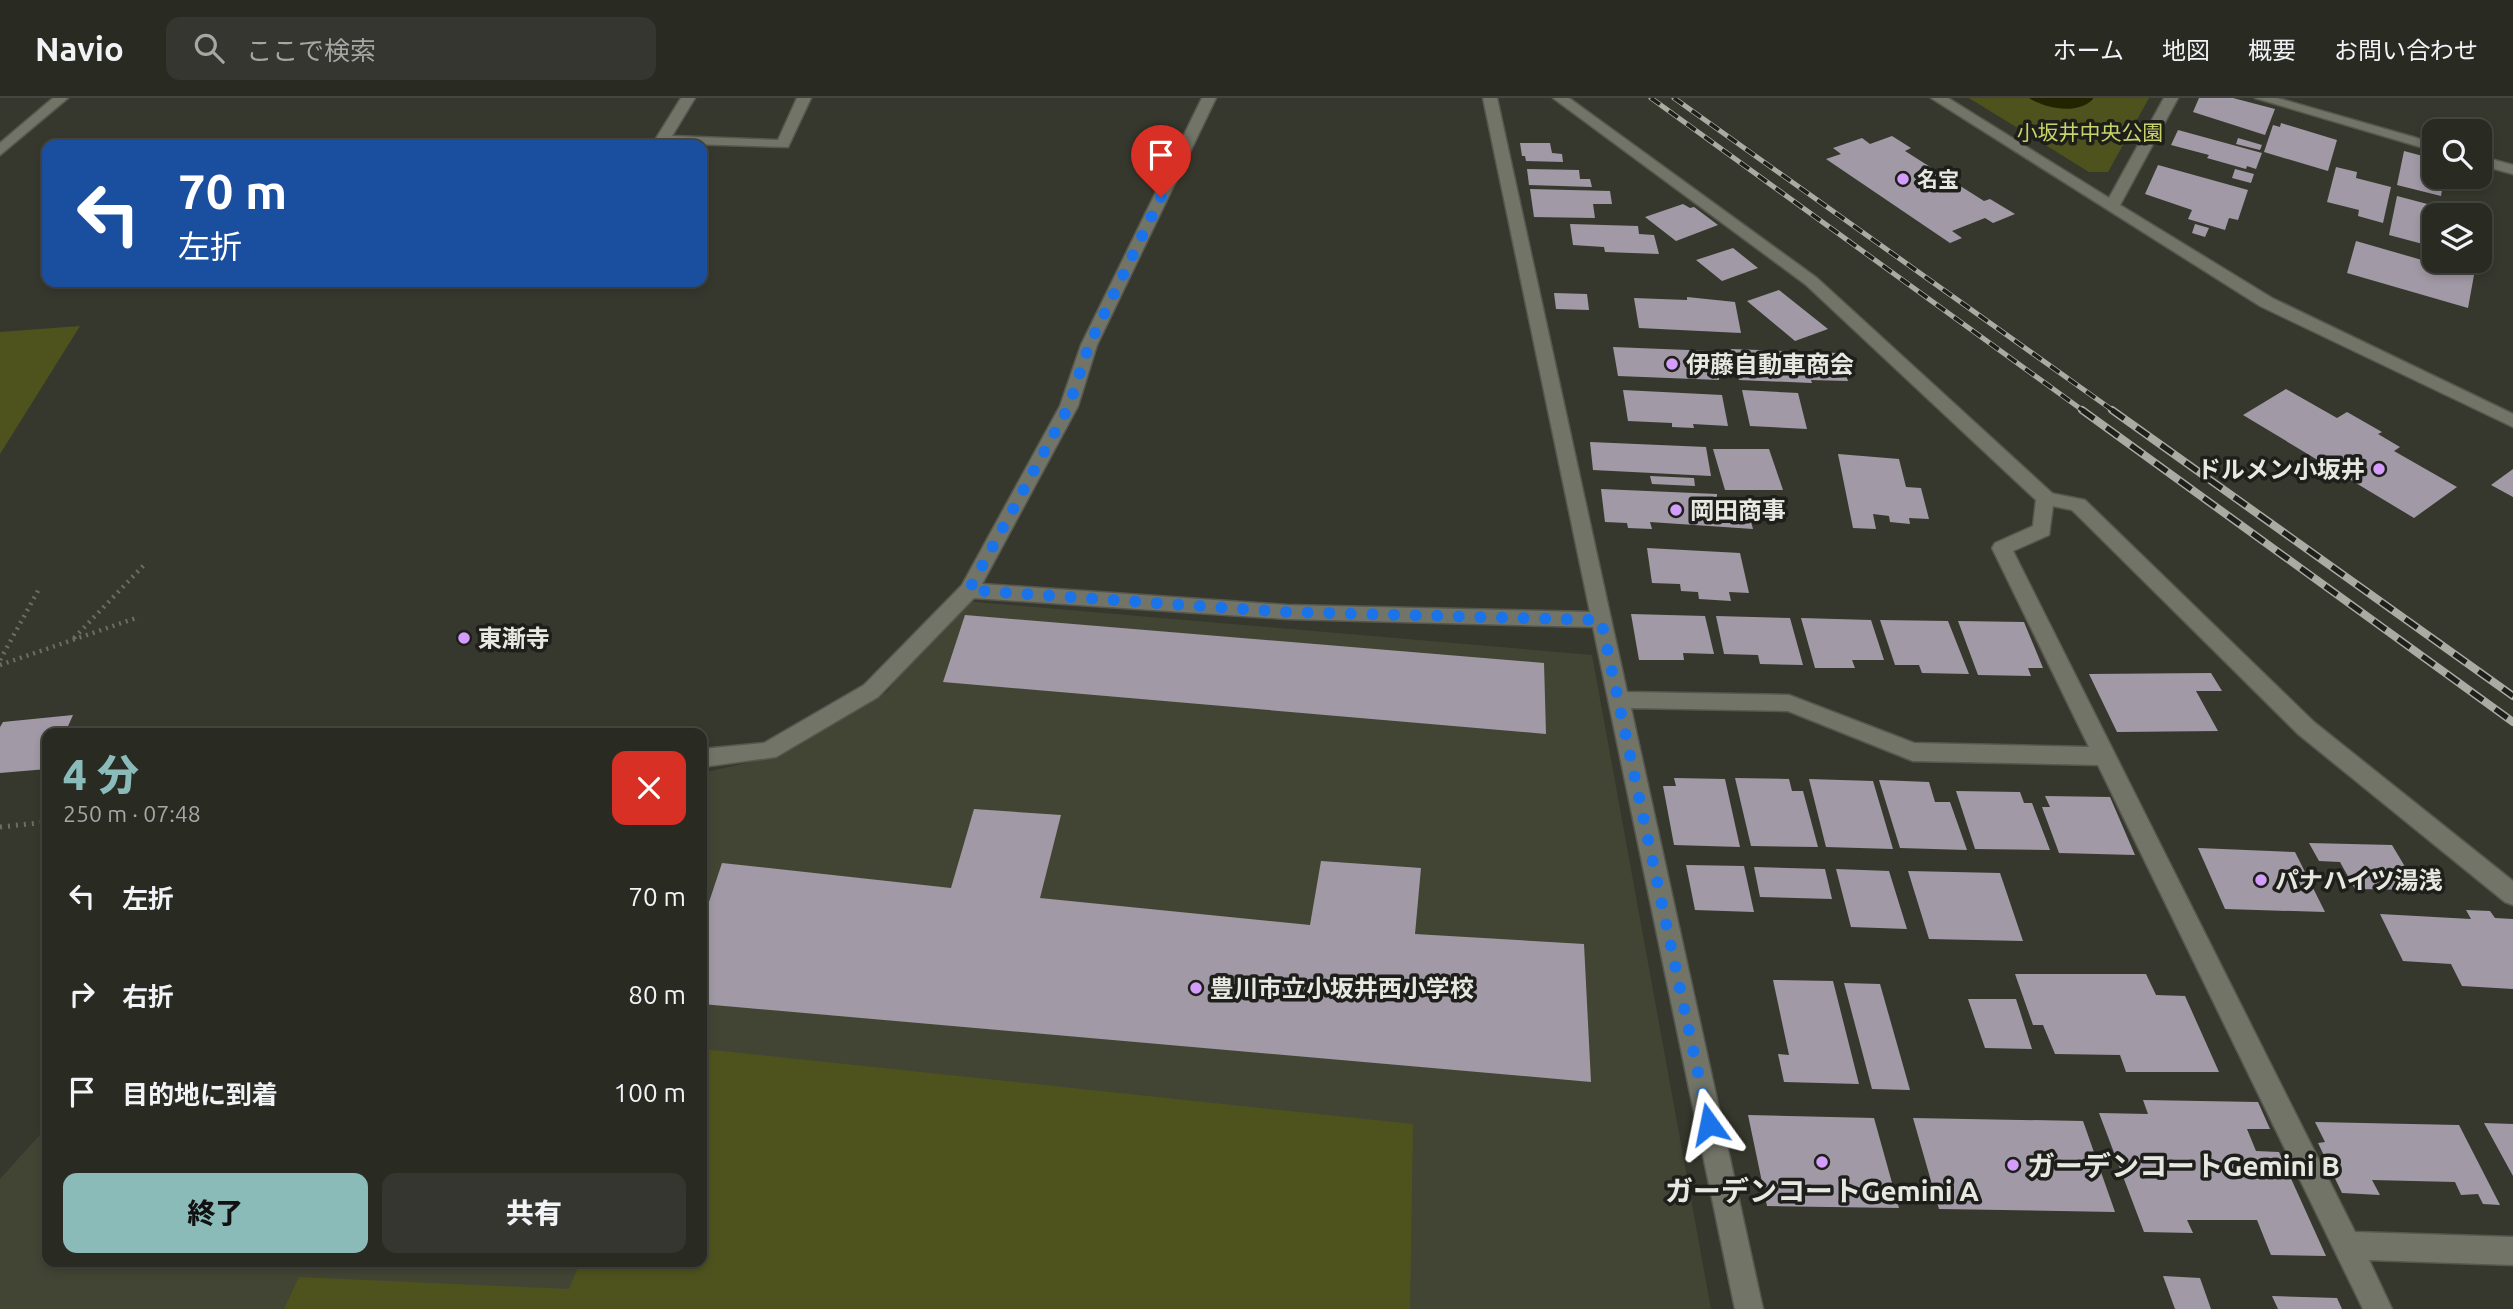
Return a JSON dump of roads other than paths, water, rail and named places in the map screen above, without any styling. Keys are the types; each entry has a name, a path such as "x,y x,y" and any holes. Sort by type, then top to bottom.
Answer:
{"street":[{"path":"0,151 61,98"},
{"path":"662,140 688,98"},
{"path":"707,141 783,144 804,98"},
{"path":"707,757 768,751 871,691 969,590 1069,406 1089,345 1209,98"},
{"path":"1490,98 1749,1309"},
{"path":"1560,98 1811,281 2045,498 2078,505 2306,728 2513,895"},
{"path":"1938,98 2266,302 2513,421"},
{"path":"2112,205 2171,98"},
{"path":"2262,98 2422,144"},
{"path":"2492,164 2513,170"},
{"path":"2045,498 2042,530 2002,548 2378,1309"},
{"path":"969,590 1287,612 1601,620"},
{"path":"1619,700 1789,703 1913,752 2106,757"},
{"path":"2348,1246 2513,1251"}],"railway":[{"path":"1651,98 2085,412"},
{"path":"1674,98 2115,412"},
{"path":"2082,410 2513,722"},
{"path":"2112,410 2513,696"}],"place":[{"name":"名宝","path":"1903,179"},
{"name":"伊藤自動車商会","path":"1672,364"},
{"name":"ドルメン小坂井","path":"2379,469"},
{"name":"岡田商事","path":"1676,510"},
{"name":"東漸寺","path":"464,638"},
{"name":"パナハイツ湯浅","path":"2261,880"},
{"name":"豊川市立小坂井西小学校","path":"1196,988"},
{"name":"ガーデンコートGemini A","path":"1822,1162"},
{"name":"ガーデンコートGemini B","path":"2013,1165"}],"park label":[{"name":"小坂井中央公園","path":"2090,132"}]}
